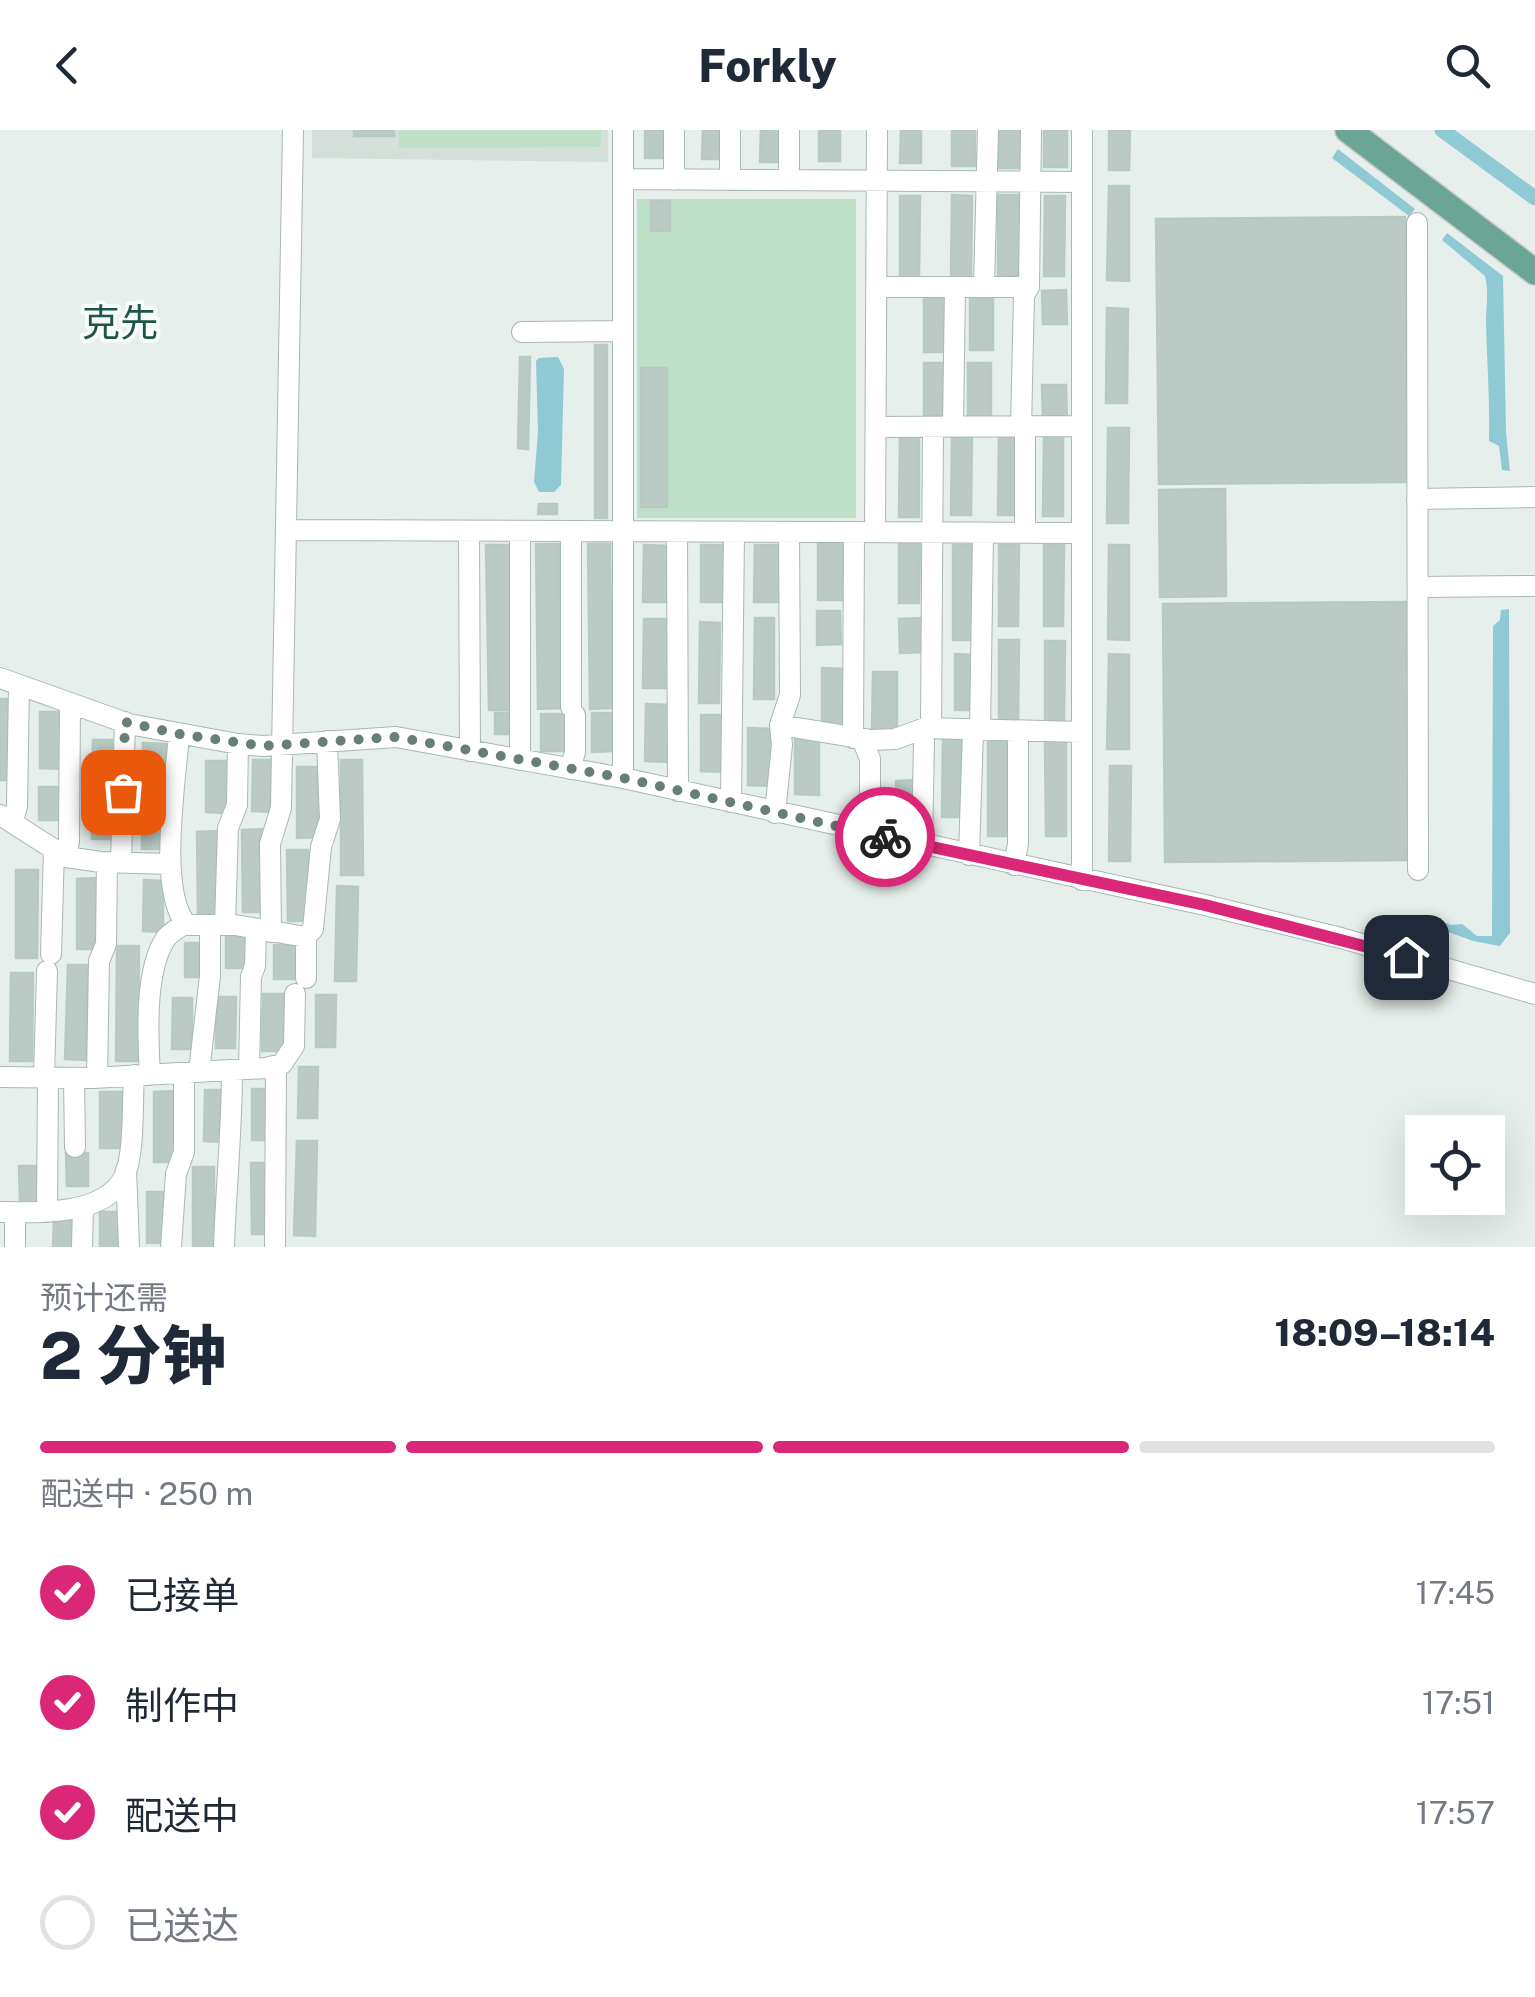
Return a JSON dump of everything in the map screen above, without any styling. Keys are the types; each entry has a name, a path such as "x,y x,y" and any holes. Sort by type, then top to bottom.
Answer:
{"main road":[{"path":"1348,130 1535,272"}],"street":[{"path":"224,1247 226,1162 251,976 263,931 270,844 281,808 293,130"},
{"path":"623,130 623,778"},
{"path":"674,130 674,180"},
{"path":"730,130 730,180"},
{"path":"789,130 789,180"},
{"path":"870,834 870,759 857,738 865,532 876,427 877,130"},
{"path":"984,287 988,130"},
{"path":"1025,533 1024,295 1029,287 1031,130"},
{"path":"1082,130 1082,880"},
{"path":"623,179 1082,182"},
{"path":"1416,223 1418,870"},
{"path":"876,287 1029,287"},
{"path":"922,845 932,532 955,287"},
{"path":"522,332 623,331"},
{"path":"876,427 1082,426"},
{"path":"1417,498 1535,497"},
{"path":"288,530 1081,533"},
{"path":"469,531 470,751"},
{"path":"520,531 520,760"},
{"path":"570,769 575,752 571,531"},
{"path":"677,532 678,791"},
{"path":"731,802 734,532"},
{"path":"775,812 782,745 780,726 790,695 789,532"},
{"path":"969,856 983,533"},
{"path":"1418,587 1535,586"},
{"path":"170,864 114,862 60,853 5,822 17,806 10,681 125,722 238,744 396,737 623,778 1205,905 1340,938 1535,994"},
{"path":"46,1212 49,962 60,853 69,841 70,703"},
{"path":"97,1078 99,962 106,944 125,722"},
{"path":"780,726 857,738 895,739 926,729 1081,732"},
{"path":"1014,865 1018,844 1018,731"},
{"path":"179,734 170,864 178,915 186,923"},
{"path":"0,1077 97,1078 241,1070 276,1066 289,1057 294,1046 306,937 312,929 321,846 330,819 327,741"},
{"path":"171,1247 176,1174 184,1152 228,828 237,805 238,744"},
{"path":"15,1247 7,1212 82,1207 109,1193 123,1180 160,955 167,936 186,923 306,937"},
{"path":"276,1066 276,1247"},
{"path":"74,1078 75,1147"},
{"path":"126,1170 129,1247"},
{"path":"82,1207 82,1247"}],"shaded area":[{"path":"312,130 608,130 608,162 312,158"}],"green space":[{"path":"399,130 601,130 601,147 399,148"},
{"path":"637,199 856,199 856,518 637,518"}],"water":[{"path":"1338,149 1415,209 1409,216 1332,158"},
{"path":"1447,233 1503,276 1510,471 1502,470 1499,446 1489,441 1485,276 1442,240"},
{"path":"558,357 564,369 561,485 554,492 539,492 534,482 538,432 536,361"},
{"path":"1509,609 1510,933 1500,946 1435,927 1438,920 1462,924 1477,936 1492,936 1493,626 1500,620 1501,610"}],"building":[{"path":"354,130 394,130 394,136 354,136"},
{"path":"645,130 668,130 668,158 645,158"},
{"path":"703,130 726,130 726,159 702,159"},
{"path":"761,130 780,130 780,162 760,162"},
{"path":"819,130 840,130 840,161 819,161"},
{"path":"901,130 921,130 921,163 900,163"},
{"path":"952,130 975,130 975,166 952,166"},
{"path":"999,130 1022,130 1022,168 999,168"},
{"path":"1044,130 1067,130 1067,167 1044,167"},
{"path":"1109,130 1130,130 1129,170 1109,170"},
{"path":"1109,186 1129,186 1129,281 1107,280"},
{"path":"952,195 972,196 971,276 951,276"},
{"path":"998,195 1018,195 1018,276 998,275"},
{"path":"900,196 920,196 919,276 900,276"},
{"path":"1045,196 1065,196 1064,276 1044,276"},
{"path":"651,201 670,201 670,231 651,231"},
{"path":"1405,217 1408,482 1159,484 1156,219"},
{"path":"1066,290 1067,324 1043,324 1042,291"},
{"path":"970,298 993,298 993,350 970,350"},
{"path":"924,299 948,299 948,352 924,352"},
{"path":"1107,308 1128,309 1127,403 1106,403"},
{"path":"595,345 607,345 607,518 595,518"},
{"path":"520,357 530,357 528,449 518,448"},
{"path":"924,363 947,363 947,416 924,416"},
{"path":"968,363 991,363 991,416 968,416"},
{"path":"641,368 667,368 667,507 641,507"},
{"path":"1042,385 1066,385 1067,419 1043,419"},
{"path":"1108,428 1129,428 1128,523 1107,523"},
{"path":"952,435 972,435 971,515 951,515"},
{"path":"999,435 1018,435 1018,515 998,515"},
{"path":"900,436 919,436 919,517 899,517"},
{"path":"1044,436 1063,436 1063,516 1043,516"},
{"path":"1225,489 1226,596 1160,597 1159,490"},
{"path":"539,504 557,504 557,514 538,514"},
{"path":"818,543 842,544 842,600 818,600"},
{"path":"536,544 559,544 561,708 538,709"},
{"path":"588,544 610,544 612,708 590,709"},
{"path":"899,544 920,544 919,603 899,603"},
{"path":"486,545 509,545 511,710 489,710"},
{"path":"644,545 668,546 667,602 643,602"},
{"path":"701,545 725,545 725,602 701,602"},
{"path":"755,545 779,545 779,602 754,602"},
{"path":"953,545 974,545 974,640 953,640"},
{"path":"999,545 1019,545 1018,626 999,626"},
{"path":"1044,545 1064,545 1063,626 1044,626"},
{"path":"1109,545 1129,545 1129,640 1108,639"},
{"path":"1407,602 1409,860 1165,862 1163,604"},
{"path":"817,611 840,611 841,644 817,645"},
{"path":"755,618 774,618 774,699 754,699"},
{"path":"923,618 924,652 900,653 899,619"},
{"path":"644,619 667,619 666,688 643,688"},
{"path":"700,622 720,623 719,703 699,703"},
{"path":"999,640 1019,640 1018,720 999,720"},
{"path":"1045,641 1065,641 1064,722 1045,722"},
{"path":"955,654 974,655 973,710 955,710"},
{"path":"1109,654 1129,655 1129,749 1107,749"},
{"path":"822,668 846,669 846,726 822,725"},
{"path":"873,672 897,672 897,729 872,729"},
{"path":"0,699 9,699 9,780 0,780"},
{"path":"646,704 670,705 669,762 645,761"},
{"path":"40,712 62,712 62,769 40,768"},
{"path":"495,713 508,713 508,734 495,734"},
{"path":"592,713 611,713 611,751 592,752"},
{"path":"541,714 571,714 571,751 541,751"},
{"path":"701,715 725,715 725,772 701,771"},
{"path":"748,728 773,729 772,786 748,785"},
{"path":"943,736 962,736 961,817 942,817"},
{"path":"795,737 819,738 819,795 795,794"},
{"path":"93,740 112,740 112,792 92,791"},
{"path":"1066,741 1066,836 1046,836 1045,742"},
{"path":"988,742 1008,742 1009,836 988,836"},
{"path":"143,743 166,744 166,800 143,800"},
{"path":"253,760 272,760 272,812 252,811"},
{"path":"341,760 362,760 363,875 341,875"},
{"path":"206,761 226,761 225,813 206,812"},
{"path":"1110,766 1131,766 1130,861 1109,861"},
{"path":"297,767 317,767 318,837 297,838"},
{"path":"916,780 916,811 896,812 896,781"},
{"path":"39,787 60,787 61,820 39,820"},
{"path":"91,805 113,805 113,839 92,839"},
{"path":"142,815 164,815 164,849 142,849"},
{"path":"262,829 263,912 243,912 242,830"},
{"path":"217,831 218,914 198,914 197,832"},
{"path":"287,850 308,850 308,921 288,921"},
{"path":"16,870 38,870 37,958 16,958"},
{"path":"97,878 98,949 77,949 77,879"},
{"path":"144,880 163,881 163,932 143,931"},
{"path":"337,886 358,887 356,981 335,981"},
{"path":"226,934 248,934 248,968 226,968"},
{"path":"185,943 206,943 207,977 185,977"},
{"path":"274,945 296,945 296,979 274,979"},
{"path":"117,946 139,946 138,1061 116,1061"},
{"path":"68,965 88,965 86,1060 65,1059"},
{"path":"11,973 33,973 32,1061 10,1061"},
{"path":"263,994 285,994 285,1051 262,1051"},
{"path":"316,995 336,995 335,1047 316,1047"},
{"path":"216,997 236,997 235,1048 216,1048"},
{"path":"173,998 192,998 192,1049 172,1049"},
{"path":"299,1067 318,1067 317,1118 298,1118"},
{"path":"252,1089 271,1089 271,1140 252,1140"},
{"path":"205,1090 225,1090 224,1142 204,1141"},
{"path":"174,1091 175,1162 154,1162 154,1092"},
{"path":"100,1092 123,1092 122,1148 100,1148"},
{"path":"297,1141 317,1141 315,1236 294,1235"},
{"path":"66,1153 88,1153 88,1186 67,1186"},
{"path":"251,1163 272,1163 272,1234 252,1234"},
{"path":"19,1166 41,1166 41,1200 20,1200"},
{"path":"193,1167 214,1167 214,1246 193,1246"},
{"path":"147,1192 166,1192 166,1243 147,1243"},
{"path":"100,1212 120,1212 119,1247 100,1247"},
{"path":"54,1220 73,1220 73,1247 53,1247"}],"waterway":[{"path":"1442,130 1535,198"}],"way so far":[{"path":"123,792 125,722 263,746 396,737 623,778 885,837"}],"district":[{"name":"克先","path":"120,322"}],"route":[{"path":"885,837 1205,905 1406,957"}]}
